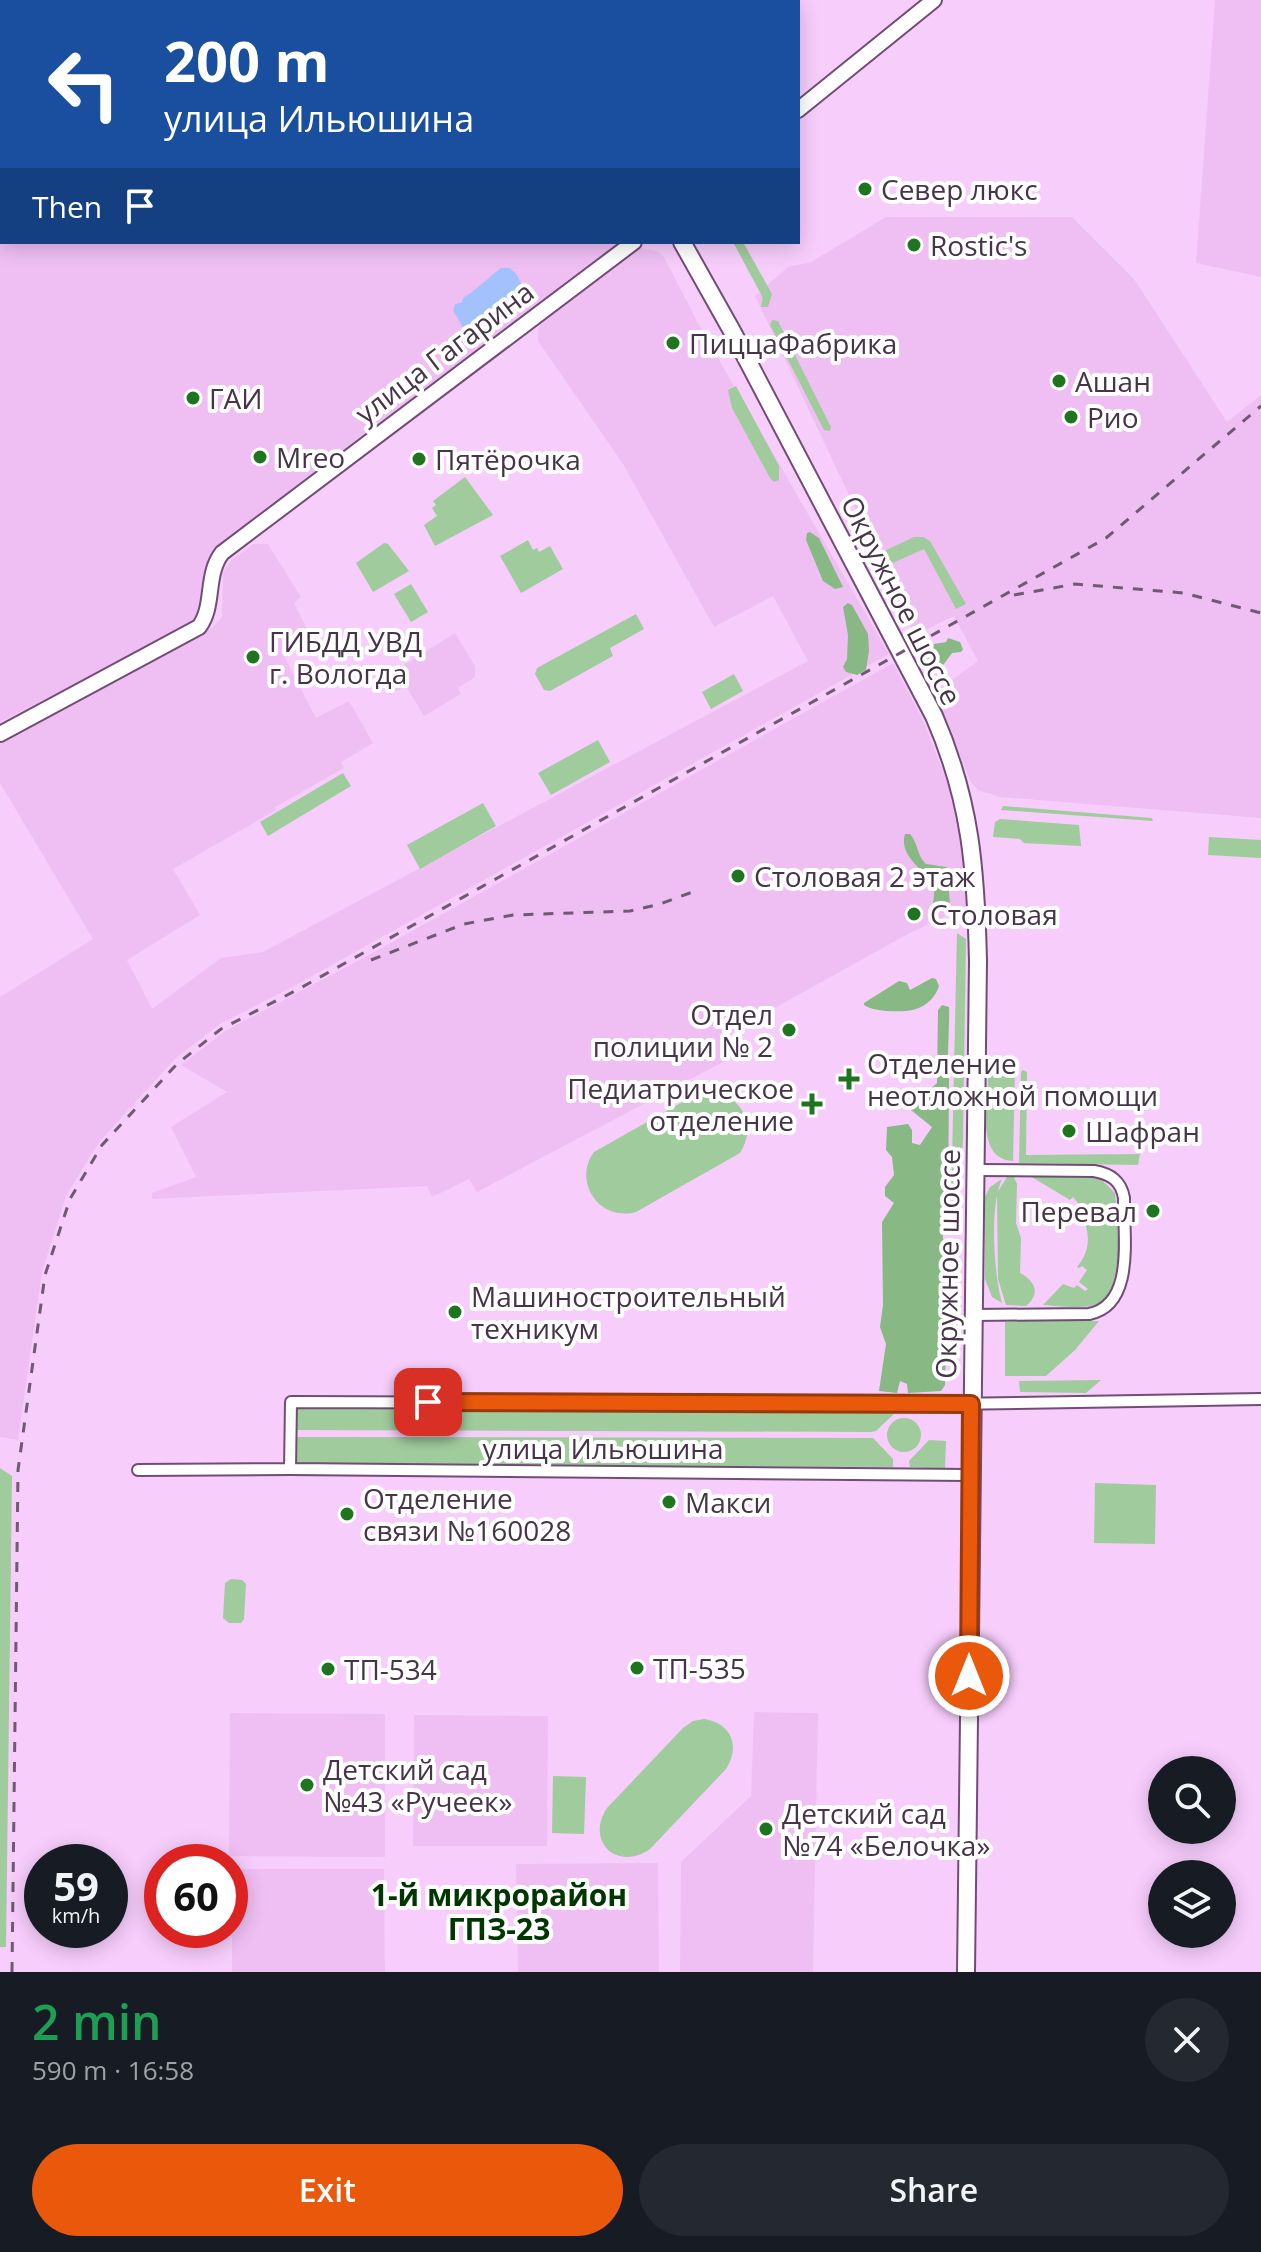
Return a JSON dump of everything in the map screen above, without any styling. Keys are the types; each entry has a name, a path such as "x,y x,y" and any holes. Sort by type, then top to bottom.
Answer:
{"main road":[{"name":"Окружное шоссе","path":"683,244 902,653 938,727 958,780 972,840 976,890 975,1170 966,1972"}],"street":[{"path":"800,108 934,0"},
{"name":"улица Гагарина","path":"0,734 199,627 206,616 213,570 222,553 631,244"},
{"path":"973,1315 1089,1314 1105,1308 1116,1296 1122,1280 1124,1198 1115,1179 1094,1171 975,1170"},
{"name":"улица Ильюшина","path":"290,1469 291,1402 971,1404 1261,1399"},
{"name":"улица Ильюшина","path":"138,1470 970,1475"}],"shaded area":[{"path":"1215,0 1261,0 1261,277 1196,263"},
{"path":"886,217 1072,217 1134,279 1227,422 1261,395 1261,818 1000,797 978,790 971,782 934,693 978,661 954,616 915,635 755,296 788,267 811,262"},
{"path":"0,244 620,244 213,552 208,562 200,613 193,624 0,722"},
{"path":"641,248 657,251 664,257 700,327 889,654 296,985 220,1024 175,1059 100,1141 66,1196 42,1272 18,1440 0,1437 0,997 93,939 0,783 0,738 212,628 222,617 223,571 253,544 268,544 301,597 294,603 309,633 281,650 316,718 349,701 373,743 341,762 344,768 173,869 200,915 127,960 152,1009 221,958 263,952 808,661 773,596 714,627 623,464 538,341 542,322"},
{"path":"455,633 475,666 475,677 458,688 461,694 424,716 406,686 389,695 380,680"},
{"path":"893,663 923,720 947,782 962,848 966,906 908,934 733,1031 723,1062 477,1192 469,1179 432,1197 427,1186 152,1199 152,1193 196,1177 171,1127 227,1092 181,1065 225,1031 369,955"},
{"name":"Детский сад №74 «Белочка»","path":"754,1712 818,1713 813,1972 680,1972 681,1862 751,1796"},
{"name":"Детский сад №43 «Ручеек»","path":"230,1713 385,1714 385,1857 248,1856 248,1844 229,1844"},
{"path":"414,1715 548,1716 547,1846 413,1846"},
{"path":"658,1863 659,1972 518,1972 516,1864"},
{"path":"248,1869 384,1869 385,1972 232,1972 232,1948 248,1948"}],"green space":[{"path":"734,244 744,244 772,294 768,307 761,307 763,298"},
{"path":"772,320 778,321 831,427 830,431 824,430 770,325"},
{"path":"736,386 779,466 779,480 774,482 770,478 732,408 728,390"},
{"path":"465,477 493,515 435,546 424,525 437,516 432,508 436,505 433,501"},
{"path":"810,532 819,538 843,587 835,589 823,581 806,540"},
{"path":"914,537 930,541 966,604 956,609 924,549 877,570 865,540 876,555"},
{"path":"528,540 533,550 537,548 539,552 550,546 563,569 521,593 500,556"},
{"path":"384,543 409,571 373,592 356,563"},
{"path":"411,584 428,612 411,622 394,594"},
{"path":"848,603 868,634 866,670 857,675 846,672 843,667 847,659 848,635 843,607"},
{"path":"636,614 644,629 610,648 613,656 550,691 544,690 535,674 537,668"},
{"path":"948,638 960,642 963,649 952,653 941,668 932,667 924,655 928,647 946,642"},
{"path":"734,674 743,691 711,709 702,692"},
{"path":"598,740 610,762 551,795 538,773"},
{"path":"343,773 351,786 268,836 260,822"},
{"path":"483,803 496,826 420,869 407,845"},
{"path":"1003,806 1152,818 1153,821 1001,810"},
{"path":"1000,819 1079,825 1081,846 1024,843 1020,839 993,837 995,822"},
{"path":"905,834 913,838 926,864 947,867 950,904 945,908 936,908 933,904 935,886 909,856 905,849"},
{"path":"1209,837 1261,840 1261,858 1208,855"},
{"path":"957,933 966,939 963,1141 957,1205 954,1207 951,1206"},
{"path":"932,978 936,979 938,990 920,1008 889,1011 864,1005 899,981 907,983 910,990"},
{"path":"942,1005 949,1007 948,1213 942,1219 943,1239 948,1247 945,1385 941,1391 908,1393 907,1384 900,1381 897,1393 879,1391 886,1344 880,1327 883,1305 882,1222 894,1203 885,1196 885,1187 894,1175 892,1157 886,1150 887,1127 908,1124 912,1130 912,1143 920,1145 932,1127 911,1110 937,1083 938,1010"},
{"path":"1015,1070 1013,1161 1001,1158 993,1151 988,1141 986,1115 991,1072"},
{"path":"1023,1070 1027,1072 1026,1155 1140,1154 1138,1165 1019,1163"},
{"path":"702,1091 726,1096 742,1110 747,1130 740,1153 636,1212 623,1214 601,1205 588,1187 586,1175 594,1152"},
{"path":"1030,1176 1096,1178 1115,1193 1118,1235 1116,1269 1108,1296 1100,1303 1080,1307 1043,1305 1063,1284 1074,1288 1077,1285 1085,1291 1088,1289 1079,1282 1087,1270 1077,1267 1086,1253 1088,1238 1078,1203 1073,1197 1070,1200"},
{"path":"1007,1177 1014,1177 1017,1184 1020,1273 1029,1280 1035,1292 1026,1306 1006,1305 998,1279 997,1193"},
{"path":"1002,1179 995,1206 994,1241 1002,1303 992,1297 985,1279 985,1197 990,1187"},
{"path":"953,1260 957,1266 959,1352 956,1371 949,1366"},
{"path":"1099,1321 1075,1350 1046,1376 1005,1376 1005,1322"},
{"path":"1101,1380 1086,1393 1020,1392 1019,1381"},
{"path":"296,1409 897,1411 871,1432 295,1430"},
{"path":"904,1418 916,1423 921,1435 916,1447 904,1452 892,1447 887,1435 892,1423"},
{"path":"295,1437 873,1438 893,1459 893,1467 295,1465"},
{"path":"929,1440 946,1441 945,1469 910,1467 909,1461"},
{"path":"0,1468 12,1476 6,1947 0,1947"},
{"path":"1095,1483 1156,1485 1155,1544 1094,1543"},
{"path":"231,1579 242,1580 246,1584 244,1619 241,1623 229,1623 223,1618 225,1583"},
{"path":"704,1719 721,1725 731,1737 733,1752 726,1769 650,1849 626,1857 608,1850 600,1832 607,1808 683,1728 693,1721"},
{"path":"553,1776 586,1777 584,1834 552,1833"}],"water":[{"path":"501,268 510,268 517,275 524,289 521,295 472,332 465,331 453,310 455,304 461,303 464,297"}],"railway":[{"path":"12,1972 18,1470 45,1275 70,1199 102,1145 177,1064 221,1029 297,990 1106,538 1261,406"},
{"path":"1014,595 1075,584 1184,593 1261,613"},
{"path":"371,960 464,924 513,915 630,911 698,890"}],"place":[{"name":"Север люкс","path":"865,189"},
{"name":"Rostic's","path":"914,245"},
{"name":"ПиццаФабрика","path":"673,343"},
{"name":"Ашан","path":"1059,381"},
{"name":"ГАИ","path":"193,398"},
{"name":"Рио","path":"1071,417"},
{"name":"Mreo","path":"260,457"},
{"name":"Пятёрочка","path":"419,459"},
{"name":"ГИБДД УВД г. Вологда","path":"253,657"},
{"name":"Столовая 2 этаж","path":"738,876"},
{"name":"Столовая","path":"914,914"},
{"name":"Отдел полиции № 2","path":"789,1030"},
{"name":"Отделение неотложной помощи","path":"849,1079"},
{"name":"Педиатрическое отделение","path":"812,1104"},
{"name":"Шафран","path":"1069,1131"},
{"name":"Перевал","path":"1153,1211"},
{"name":"Машиностроительный техникум","path":"455,1312"},
{"name":"Макси","path":"669,1502"},
{"name":"Отделение связи №160028","path":"347,1514"},
{"name":"ТП-535","path":"637,1668"},
{"name":"ТП-534","path":"328,1669"},
{"name":"Детский сад №43 «Ручеек»","path":"307,1785"},
{"name":"Детский сад №74 «Белочка»","path":"766,1829"}],"district":[{"name":"1-й микрорайон ГПЗ-23","path":"499,1911"}],"route":[{"path":"428,1402 971,1404 969,1676"}]}
